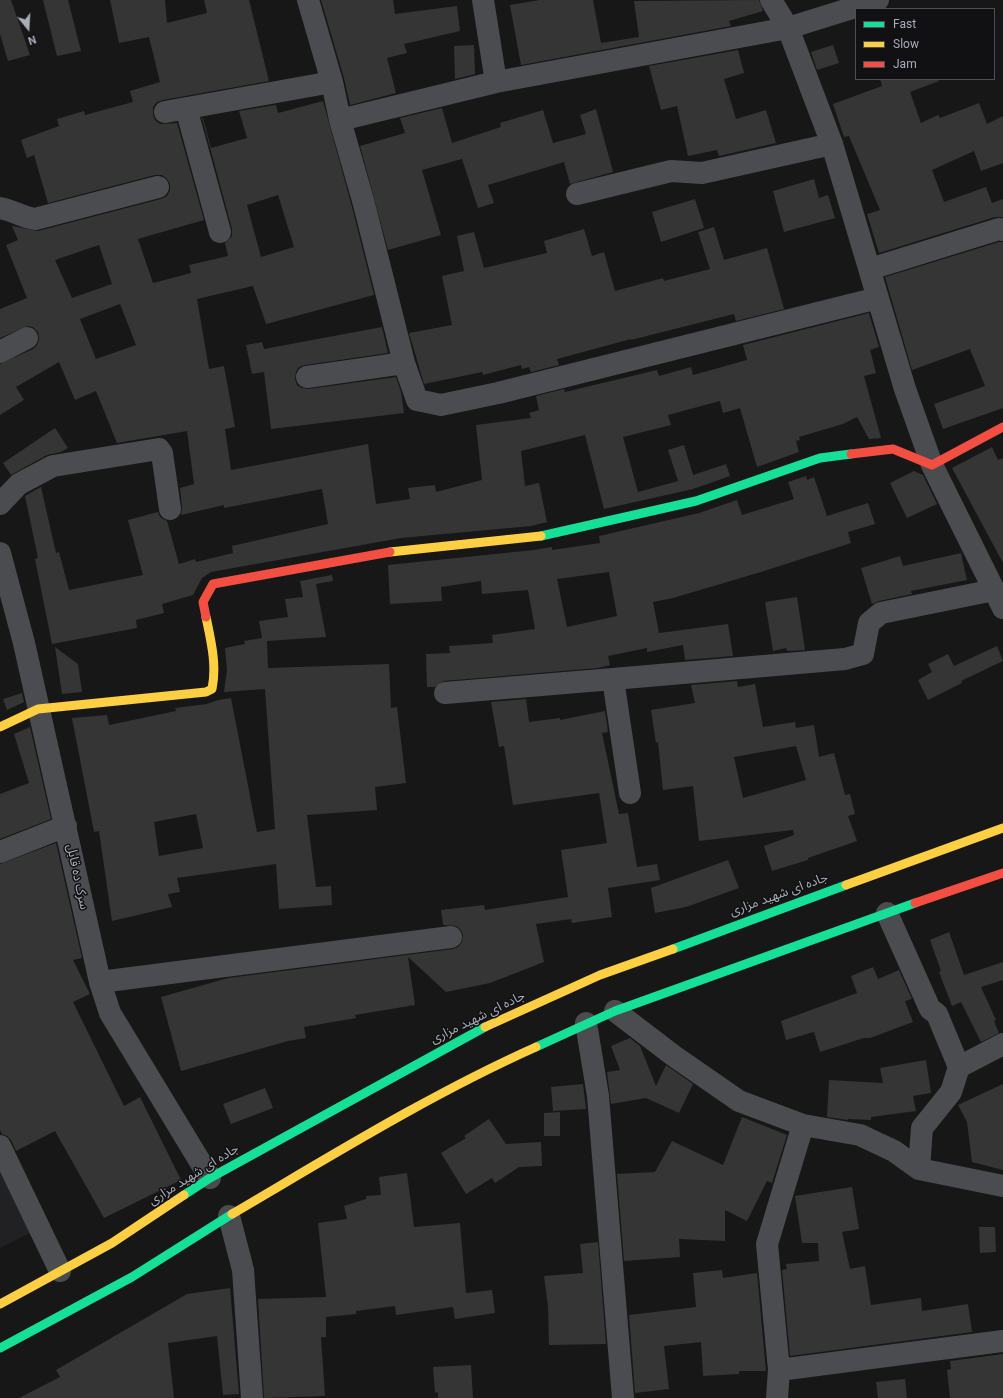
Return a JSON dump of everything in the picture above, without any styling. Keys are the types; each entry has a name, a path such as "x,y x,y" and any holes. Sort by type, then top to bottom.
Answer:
{"main road":[{"path":"0,727 38,709 206,692 212,689 214,682 214,664 203,602 214,584 404,550 533,538 696,501 820,458 893,449 932,465 1003,427"},
{"name":"جاده ای شهید مزاری","path":"0,1304 112,1243 210,1178 483,1028 600,975 1003,828"},
{"path":"0,1348 132,1277 229,1216 349,1145 473,1078 586,1023 615,1011 887,913 1003,873"}],"street":[{"path":"308,0 332,82 340,120 364,204 404,362 417,400 441,405 498,393 878,298"},
{"path":"483,0 496,82"},
{"path":"444,693 614,680 846,659 863,654 869,623 881,613 998,599 932,465 905,389 832,144 788,28 771,0"},
{"path":"340,120 496,82 788,28 878,0"},
{"path":"165,112 332,82"},
{"path":"186,108 220,232"},
{"path":"577,194 671,171 702,173 832,144"},
{"path":"0,208 9,210 23,217 35,219 158,187"},
{"path":"870,268 999,229 1003,230"},
{"path":"0,352 27,338"},
{"path":"307,377 404,362"},
{"path":"0,504 19,484 53,466 159,449 162,453 170,509"},
{"name":"سرک ده قابل","path":"0,553 24,643 100,982 110,1012 210,1178"},
{"path":"614,680 630,793"},
{"path":"0,852 66,826"},
{"path":"887,913 930,1010 937,1014 958,1067 951,1092 922,1128 919,1169"},
{"path":"100,982 452,937"},
{"path":"615,1011 674,1056 739,1101 803,1125 860,1135 894,1151 919,1169 1003,1186"},
{"path":"586,1023 598,1096 623,1398"},
{"path":"958,1067 1003,1044"},
{"path":"777,1398 779,1370 767,1244 803,1125"},
{"path":"0,1146 60,1271"},
{"path":"229,1216 243,1270 252,1398"},
{"path":"779,1370 1003,1341"}],"shaded area":[{"path":"0,1135 42,1227 0,1248"}],"building":[{"path":"0,0 11,0 30,55 8,61 0,34"},
{"path":"43,0 68,0 81,51 57,56"},
{"path":"110,0 165,0 167,23 207,13 204,0 249,0 269,81 163,100 157,102 153,107 153,115 155,120 160,124 177,123 204,220 138,239 153,283 191,273 189,265 228,256 225,243 232,236 232,229 202,118 211,148 247,138 239,111 276,105 278,113 323,101 352,207 374,295 266,324 253,286 197,299 209,369 224,366 235,427 225,429 231,470 368,444 376,504 410,499 408,488 435,485 436,492 482,480 476,425 531,418 529,413 539,410 536,396 564,389 565,392 657,370 659,376 691,367 693,375 747,360 743,345 869,313 879,347 870,350 876,373 864,376 881,438 869,439 857,417 843,424 799,437 800,440 796,441 799,452 757,467 740,408 723,413 720,401 668,415 671,425 623,437 638,492 678,481 668,450 684,445 693,475 726,464 730,476 693,489 604,509 585,435 521,451 525,486 539,483 547,522 531,526 401,538 211,572 202,578 193,595 162,604 164,613 136,620 137,628 52,644 35,559 38,558 25,496 41,487 56,553 59,552 69,590 143,575 128,520 158,512 160,517 167,521 179,564 195,559 196,562 233,553 232,546 328,524 322,489 224,508 224,505 181,515 182,507 180,488 194,484 187,431 117,443 96,391 75,400 59,362 16,387 24,400 0,415 0,364 33,349 37,345 39,339 38,332 33,327 27,326 0,338 0,309 27,298 6,245 18,240 12,226 38,231 161,199 167,196 170,190 170,184 167,179 162,175 155,175 48,203 34,155 27,158 21,140 59,126 57,119 84,111 85,115 133,102 130,91 160,82 149,37 119,43","holes":["278,195 294,247 261,257 247,205","99,245 112,284 72,298 55,260","120,304 136,345 96,359 80,319"]},
{"path":"321,0 393,0 395,14 457,6 460,31 404,44 407,53 387,58 396,93 350,105 344,78"},
{"path":"540,0 593,0 601,43 639,37 634,1 759,0 763,11 729,21 731,26 521,65 510,5"},
{"path":"474,45 475,74 455,79 454,46"},
{"path":"833,45 839,63 817,70 811,52"},
{"path":"738,50 744,73 724,79 736,119 766,110 776,143 719,156 717,150 688,156 677,106 661,110 649,66"},
{"path":"880,80 938,80 910,92 921,123 938,115 940,118 979,103 987,124 1003,116 1003,163 981,171 974,151 932,170 944,202 986,187 992,203 1003,199 1003,217 995,217 879,253 867,214 880,210 849,136 844,137 833,104 882,86"},
{"path":"442,108 452,143 501,127 500,123 543,110 553,143 586,134 580,115 596,109 613,172 570,184 564,162 488,185 494,203 478,208 462,159 422,170 441,235 388,250 360,146 405,133 400,118"},
{"path":"814,179 819,198 828,195 835,218 784,232 773,191"},
{"path":"695,199 704,228 661,242 652,212"},
{"path":"714,227 724,260 767,248 784,309 736,321 734,314 631,339 557,359 559,365 531,372 529,367 522,369 521,365 483,375 482,372 424,384 409,333 452,325 442,276 464,271 457,236 474,232 484,268 547,253 544,241 584,229 592,256 604,252 615,291 663,278 664,281 710,269 698,232"},
{"path":"1003,242 1003,408 943,429 934,404 985,386 970,349 912,370 885,277"},
{"path":"382,327 388,353 305,365 299,367 296,372 295,379 297,385 308,389 396,377 401,392 404,413 271,429 264,372 252,374 246,345 262,342 264,349"},
{"path":"55,428 68,448 61,452 47,455 11,475 3,463"},
{"path":"992,447 998,460 1003,458 1003,563 952,468"},
{"path":"914,471 923,475 937,504 907,518 890,483"},
{"path":"806,476 807,480 814,477 827,516 868,503 875,524 848,532 851,543 761,572 673,598 653,602 659,633 728,624 733,656 685,660 683,645 647,652 647,648 608,656 610,665 598,668 444,681 435,687 427,687 426,654 450,653 449,646 493,643 492,635 535,629 528,590 482,594 481,581 441,587 442,601 390,604 388,565 552,547 552,550 600,543 599,536 699,513 737,500 742,515 794,499 788,482","holes":["609,572 617,616 567,627 557,579"]},
{"path":"961,553 967,580 911,591 912,594 879,601 872,604 861,568 900,556 903,566"},
{"path":"332,575 333,581 316,584 326,637 267,641 268,668 389,664 391,708 397,707 406,783 375,787 377,810 307,815 316,887 331,886 332,905 279,909 276,864 177,878 180,892 168,894 172,907 112,921 99,831 94,832 72,718 107,715 109,725 176,711 175,708 207,704 218,700 231,698 257,832 275,829 265,689 224,692 227,670 225,648 245,644 244,641 262,638 259,621 288,617 285,599 303,597 300,581","holes":["196,814 203,848 159,856 154,822"]},
{"path":"797,597 805,650 787,651 786,648 773,651 765,602"},
{"path":"997,646 1003,661 961,681 962,683 928,700 918,680 932,672 928,664 948,654 954,666"},
{"path":"55,647 78,664 82,692 62,694"},
{"path":"737,681 738,687 755,684 763,727 795,722 796,728 814,725 819,757 834,753 845,795 850,794 855,814 848,816 857,841 808,858 808,860 772,871 764,846 794,835 793,830 699,841 693,786 663,790 658,742 656,743 651,710 695,703 691,685","holes":["796,746 806,780 743,798 734,757"]},
{"path":"22,693 24,702 7,710 3,699"},
{"path":"526,699 529,722 560,718 560,720 605,711 608,732 602,733 619,814 628,813 637,867 657,864 660,880 608,888 612,917 572,923 571,919 536,924 544,962 490,983 446,992 408,957 415,1005 355,1015 356,1018 304,1027 306,1038 288,1041 181,1071 161,997 228,978 453,949 458,947 462,942 463,935 461,930 456,926 443,925 441,910 484,905 485,910 568,897 561,850 607,843 599,793 513,805 504,746 499,747 491,702"},
{"path":"30,727 51,819 0,839 0,794 29,783 14,734"},
{"path":"56,843 82,958 73,960 90,994 73,1002 124,1106 140,1097 181,1180 104,1218 55,1131 16,1151 11,1140 2,1134 0,1130 0,864"},
{"path":"728,860 739,888 686,907 655,913 651,888"},
{"path":"949,932 964,975 1003,962 1003,980 981,987 996,1020 994,1021 999,1033 981,1042 961,1002 952,1006 939,972 941,971 930,940"},
{"path":"873,967 878,979 899,970 912,999 905,1001 913,1022 870,1038 864,1038 820,1052 814,1032 786,1040 781,1021 857,993 851,976"},
{"path":"630,1038 640,1046 656,1086 666,1065 693,1084 679,1113 646,1098 611,1104 607,1072 620,1070 611,1046"},
{"path":"926,1060 931,1093 913,1096 916,1111 871,1117 871,1120 848,1120 827,1117 829,1080 883,1083 880,1068"},
{"path":"583,1084 586,1109 553,1111 551,1087"},
{"path":"1003,1084 1003,1170 972,1162 967,1122 958,1105"},
{"path":"265,1088 273,1108 231,1124 223,1104"},
{"path":"560,1112 560,1136 544,1136 544,1113"},
{"path":"742,1117 787,1135 772,1183 767,1181 747,1221 725,1210 725,1241 679,1239 680,1257 624,1261 617,1174 655,1172 672,1141 723,1165"},
{"path":"489,1119 506,1144 541,1142 542,1166 519,1167 495,1183 492,1178 466,1194 441,1153 466,1138 464,1136"},
{"path":"407,1173 414,1227 460,1223 466,1293 492,1290 495,1313 455,1319 453,1307 396,1315 395,1306 356,1311 356,1314 326,1317 326,1337 321,1337 325,1396 264,1398 258,1299 326,1297 318,1223 347,1219 344,1206 366,1199 366,1196 381,1195 379,1177"},
{"path":"852,1187 859,1229 842,1232 850,1269 865,1266 871,1305 921,1298 922,1311 968,1304 972,1332 790,1356 782,1270 787,1269 786,1264 819,1261 818,1243 802,1243 795,1196"},
{"path":"979,1227 995,1227 996,1252 980,1253"},
{"path":"598,1242 606,1344 549,1345 548,1306 544,1276 583,1273 580,1244"},
{"path":"722,1270 723,1278 757,1273 766,1371 739,1371 739,1374 703,1376 701,1342 664,1346 669,1389 635,1393 629,1315 696,1307 693,1273"},
{"path":"230,1288 239,1394 223,1395 217,1336 168,1343 174,1398 19,1398 60,1377 56,1370 187,1294"},
{"path":"1003,1354 1003,1398 950,1398 947,1370 951,1369 950,1361"},
{"path":"471,1365 473,1398 438,1398 438,1392 435,1393 433,1367"},
{"path":"905,1379 907,1398 878,1398 876,1382"}],"traffic: fast":[{"path":"541,536 696,501 820,458 851,454"},
{"path":"673,949 846,885"},
{"path":"536,1047 615,1011 915,903"},
{"path":"184,1195 210,1178 485,1027"},
{"path":"0,1348 132,1277 232,1214"}],"traffic: slow":[{"path":"390,552 541,536"},
{"path":"0,727 38,709 206,692 212,689 214,662 206,617"},
{"path":"846,885 1003,828"},
{"path":"485,1027 600,975 673,949"},
{"path":"232,1214 420,1105 497,1065 536,1047"},
{"path":"0,1304 112,1243 184,1195"}],"traffic: jam":[{"path":"851,454 893,449 932,465 1003,427"},
{"path":"206,617 203,602 213,584 390,552"},
{"path":"915,903 1003,873"}]}
